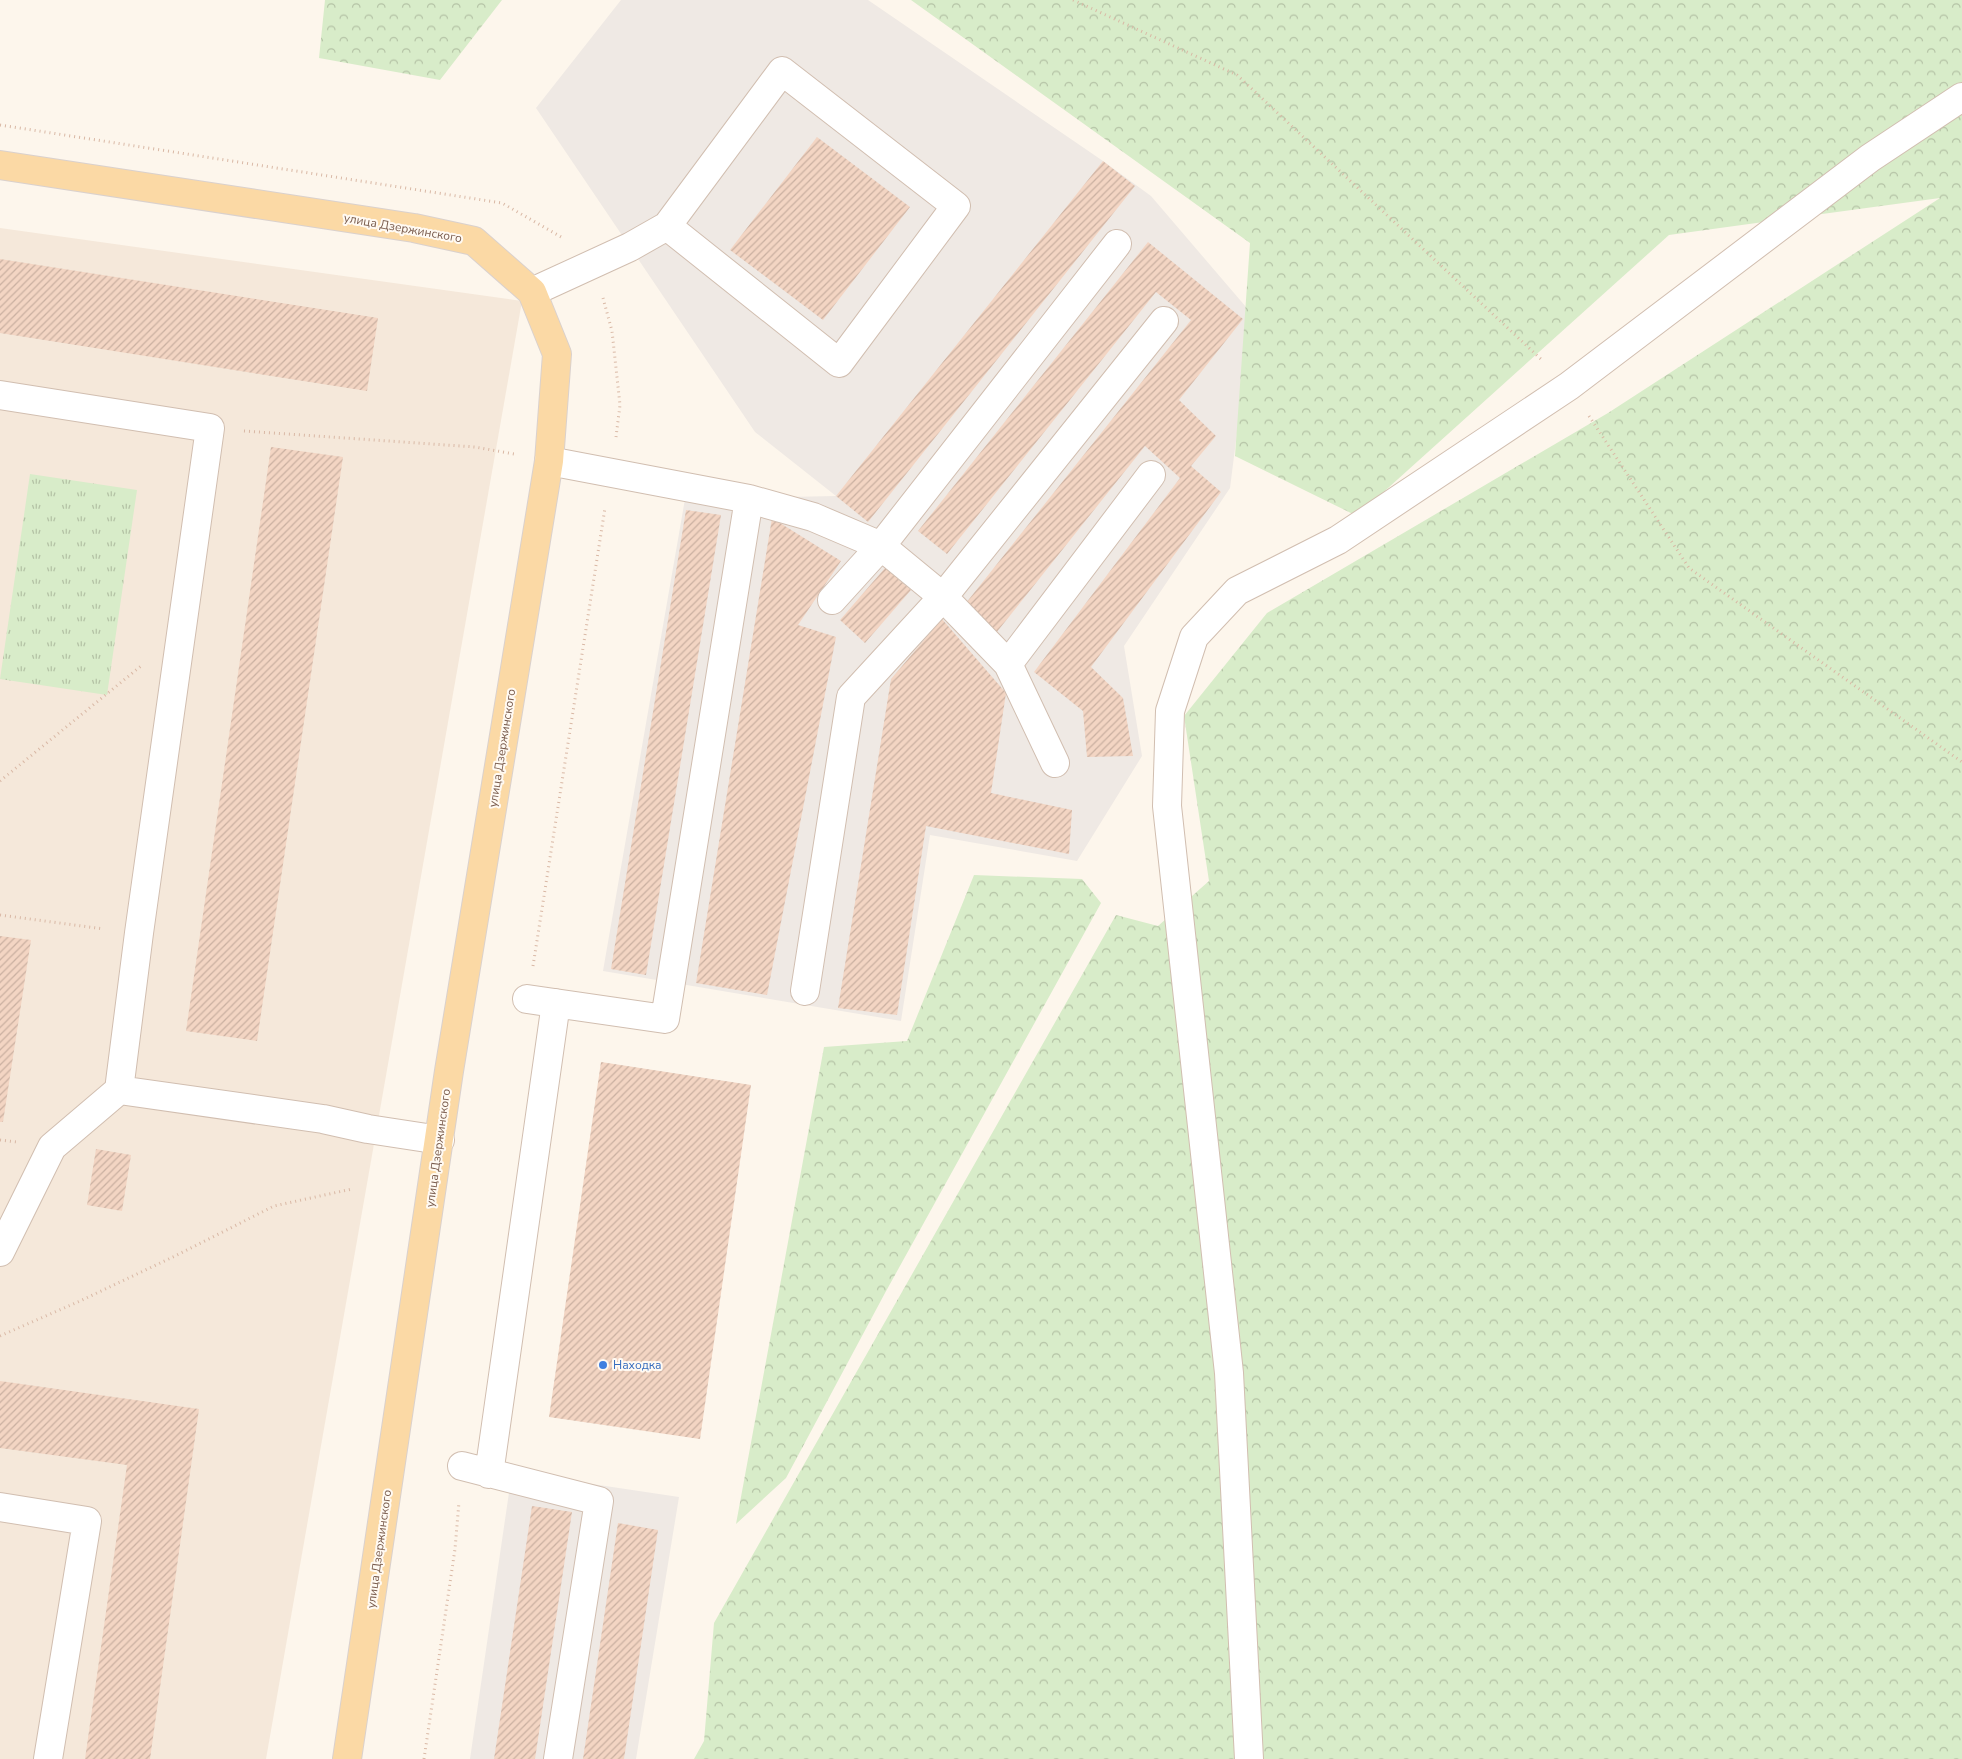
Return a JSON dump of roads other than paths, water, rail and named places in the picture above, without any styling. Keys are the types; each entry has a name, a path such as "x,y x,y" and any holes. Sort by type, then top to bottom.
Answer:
{"main road":[{"name":"улица Дзержинского","path":"0,165 414,228 474,241 532,292 557,354 548,461 449,1071 347,1759"}],"street":[{"path":"532,292 630,247 667,226 782,71 956,206 840,363 667,226"},
{"path":"1250,1759 1229,1373 1167,806 1170,711 1194,637 1238,591 1338,540 1569,386 1870,158 1962,96"},
{"path":"832,600 881,546 1117,244"},
{"path":"806,991 851,696 943,597 1164,322"},
{"path":"0,394 210,428 139,933 119,1090 52,1147 0,1252"},
{"path":"548,461 749,500 813,517 881,546 943,597 1008,664 1055,763"},
{"path":"1008,664 1151,475"},
{"path":"527,999 665,1019 749,500"},
{"path":"489,1474 556,1003"},
{"path":"119,1090 323,1119 368,1129 440,1140"},
{"path":"462,1466 599,1501 558,1759"},
{"path":"0,1506 87,1521 48,1759"}],"place":[{"name":"Находка","path":"603,1365"}]}
